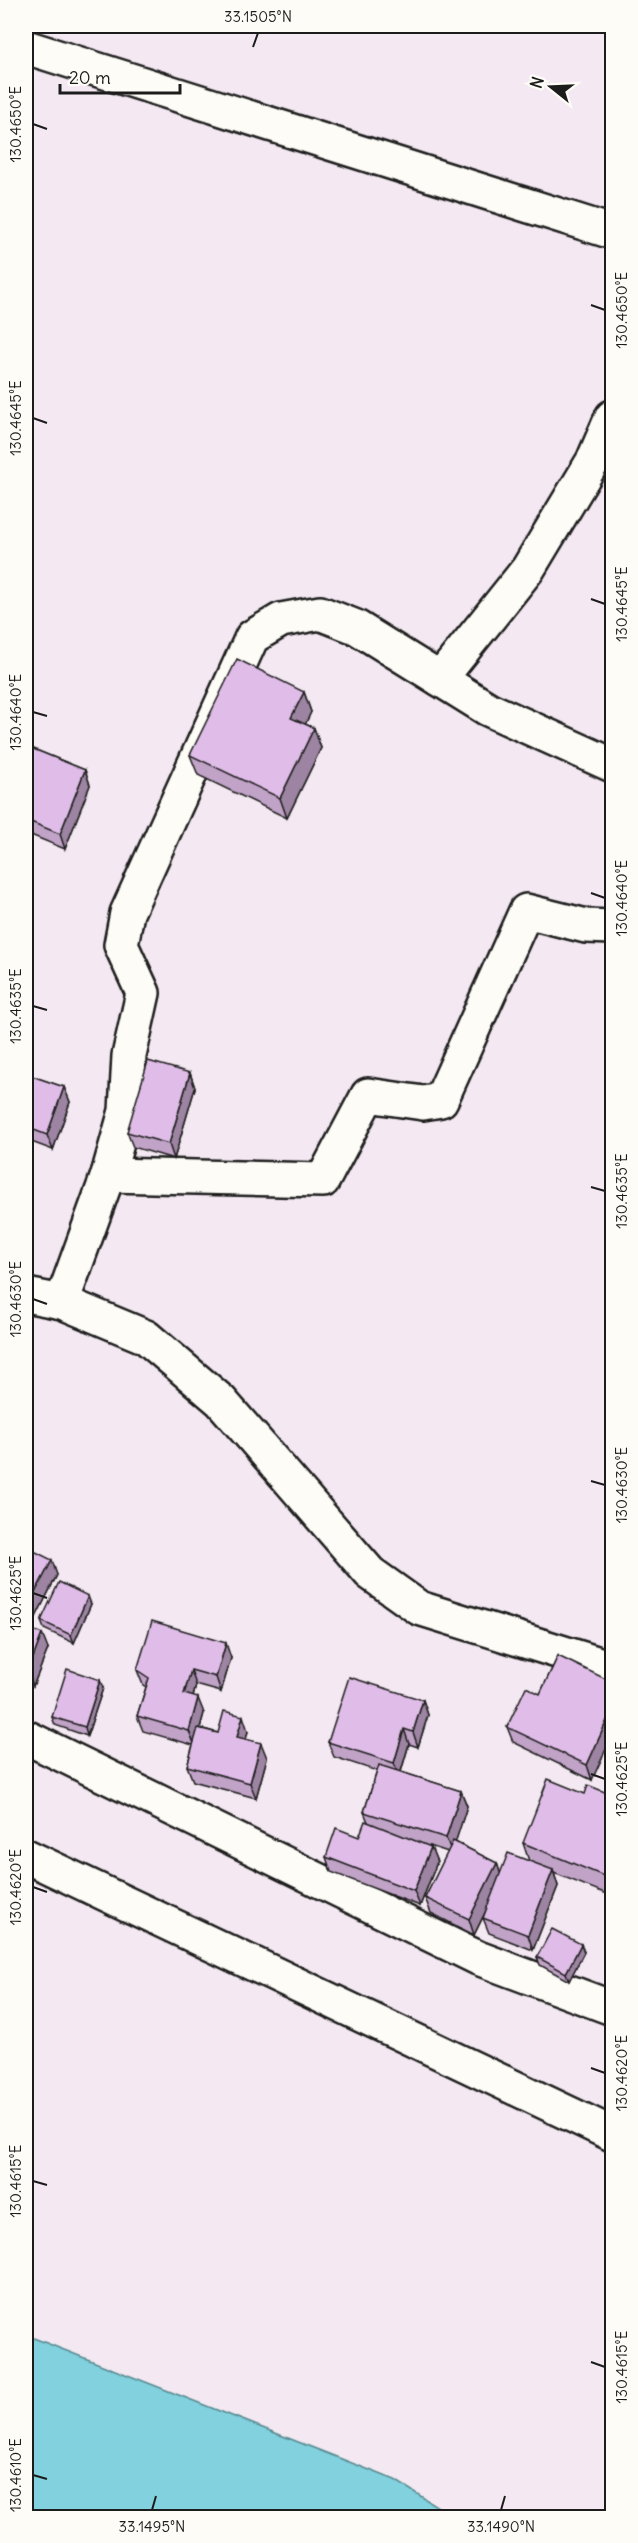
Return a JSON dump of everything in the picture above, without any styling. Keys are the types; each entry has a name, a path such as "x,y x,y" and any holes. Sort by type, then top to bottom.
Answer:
{"street":[{"path":"26,47 612,232"},
{"path":"441,679 528,569 592,461 612,417"},
{"path":"62,1302 108,1175 126,1111 129,1056 143,993 121,945 127,913 252,637 281,620 320,613 356,627 488,708 612,765"},
{"path":"108,1175 323,1180 368,1095 423,1104 441,1100 526,911 586,926 612,927"},
{"path":"26,1295 62,1302 146,1337 221,1401 370,1573 419,1608 612,1668"},
{"path":"26,1737 478,1958 612,2008"},
{"path":"26,1856 612,2134"}],"water":[{"path":"26,2335 395,2480 454,2517 26,2517"}],"building":[{"path":"237,659 304,692 291,718 314,728 280,798 190,755"},
{"path":"26,746 85,770 60,834 26,820"},
{"path":"148,1061 190,1073 169,1144 127,1132"},
{"path":"26,1074 64,1087 47,1135 26,1127"},
{"path":"26,1547 52,1560 28,1606 26,1605"},
{"path":"59,1582 88,1596 71,1635 41,1621"},
{"path":"152,1621 226,1643 216,1677 191,1670 184,1694 198,1698 189,1731 137,1716 149,1678 137,1670"},
{"path":"26,1627 42,1634 28,1671 26,1670"},
{"path":"558,1656 612,1682 612,1709 587,1765 507,1727 526,1687 540,1694"},
{"path":"67,1669 100,1680 85,1727 52,1717"},
{"path":"349,1677 423,1700 413,1732 404,1729 394,1763 328,1742"},
{"path":"224,1711 243,1716 237,1737 261,1743 250,1783 187,1766 198,1728 218,1733"},
{"path":"379,1765 461,1791 446,1838 364,1812"},
{"path":"548,1779 585,1794 588,1785 612,1795 611,1879 523,1843"},
{"path":"365,1821 431,1847 414,1891 326,1857 336,1828 359,1837"},
{"path":"453,1841 497,1863 469,1919 425,1898"},
{"path":"508,1853 553,1870 528,1935 483,1918"},
{"path":"552,1929 581,1944 566,1973 537,1957"}]}
